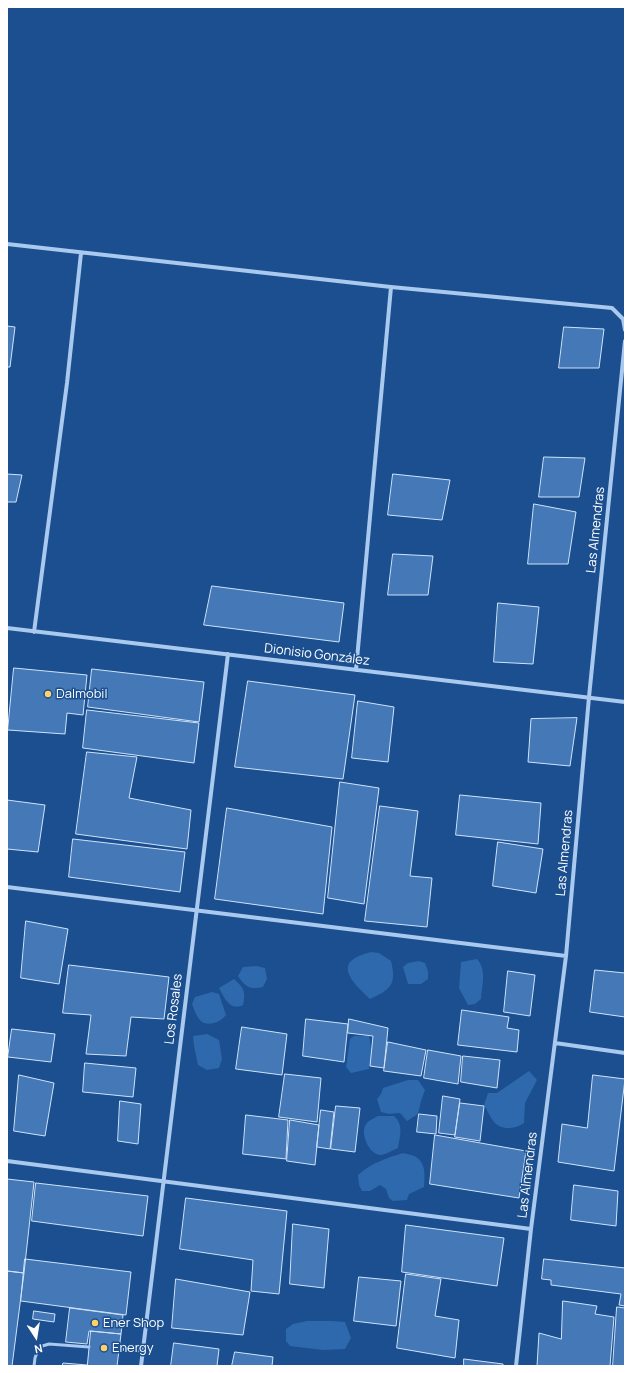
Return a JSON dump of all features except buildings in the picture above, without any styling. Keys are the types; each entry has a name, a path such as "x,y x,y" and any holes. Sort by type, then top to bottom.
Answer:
{"street":[{"path":"7,244 391,287 612,308 623,319 625,330"},
{"path":"34,632 81,253"},
{"path":"356,670 391,287"},
{"name":"Las Almendras","path":"516,1366 566,956 589,697 625,341"},
{"name":"Dionisio González","path":"7,628 625,702"},
{"name":"Los Rosales","path":"141,1366 228,654"},
{"path":"7,887 566,956"},
{"path":"555,1043 625,1053"},
{"path":"7,1161 532,1229"}],"lane":[{"path":"34,1366 39,1347 49,1344 89,1347"},
{"path":"119,1349 142,1351"}],"shaded area":[{"path":"371,952 379,953 391,961 393,976 390,986 383,993 370,999 350,977 348,967 350,962 355,958"},
{"path":"477,959 483,973 481,999 475,1004 468,1005 459,988 461,962"},
{"path":"419,961 425,963 428,971 428,979 421,984 408,984 403,967 408,963"},
{"path":"257,966 265,968 267,979 263,987 252,988 243,983 238,976 243,967"},
{"path":"234,979 240,985 244,993 243,1005 238,1007 234,1007 228,1002 219,988"},
{"path":"212,992 219,994 226,1015 217,1022 209,1024 202,1022 199,1019 192,1004 195,997"},
{"path":"207,1034 219,1040 222,1059 219,1068 207,1070 198,1065 193,1036"},
{"path":"354,1036 369,1036 371,1044 371,1057 369,1069 351,1073 346,1067 350,1039"},
{"path":"529,1071 537,1080 525,1103 524,1123 513,1128 505,1128 497,1125 484,1105 488,1093 497,1093"},
{"path":"408,1080 418,1080 425,1090 418,1114 407,1121 400,1113 389,1114 381,1112 377,1099 383,1088"},
{"path":"378,1116 394,1116 400,1127 398,1148 380,1155 376,1154 369,1148 364,1134 366,1124"},
{"path":"403,1153 415,1156 422,1163 425,1174 424,1187 409,1194 407,1200 393,1201 389,1198 386,1189 380,1185 370,1191 362,1191 359,1185 358,1175 374,1164"},
{"path":"307,1321 345,1322 351,1338 345,1349 323,1350 290,1346 286,1341 286,1329 293,1324"}],"place":[{"name":"Dalmobil","path":"48,694"},
{"name":"Ener Shop","path":"95,1323"},
{"name":"Energy","path":"104,1348"}]}
